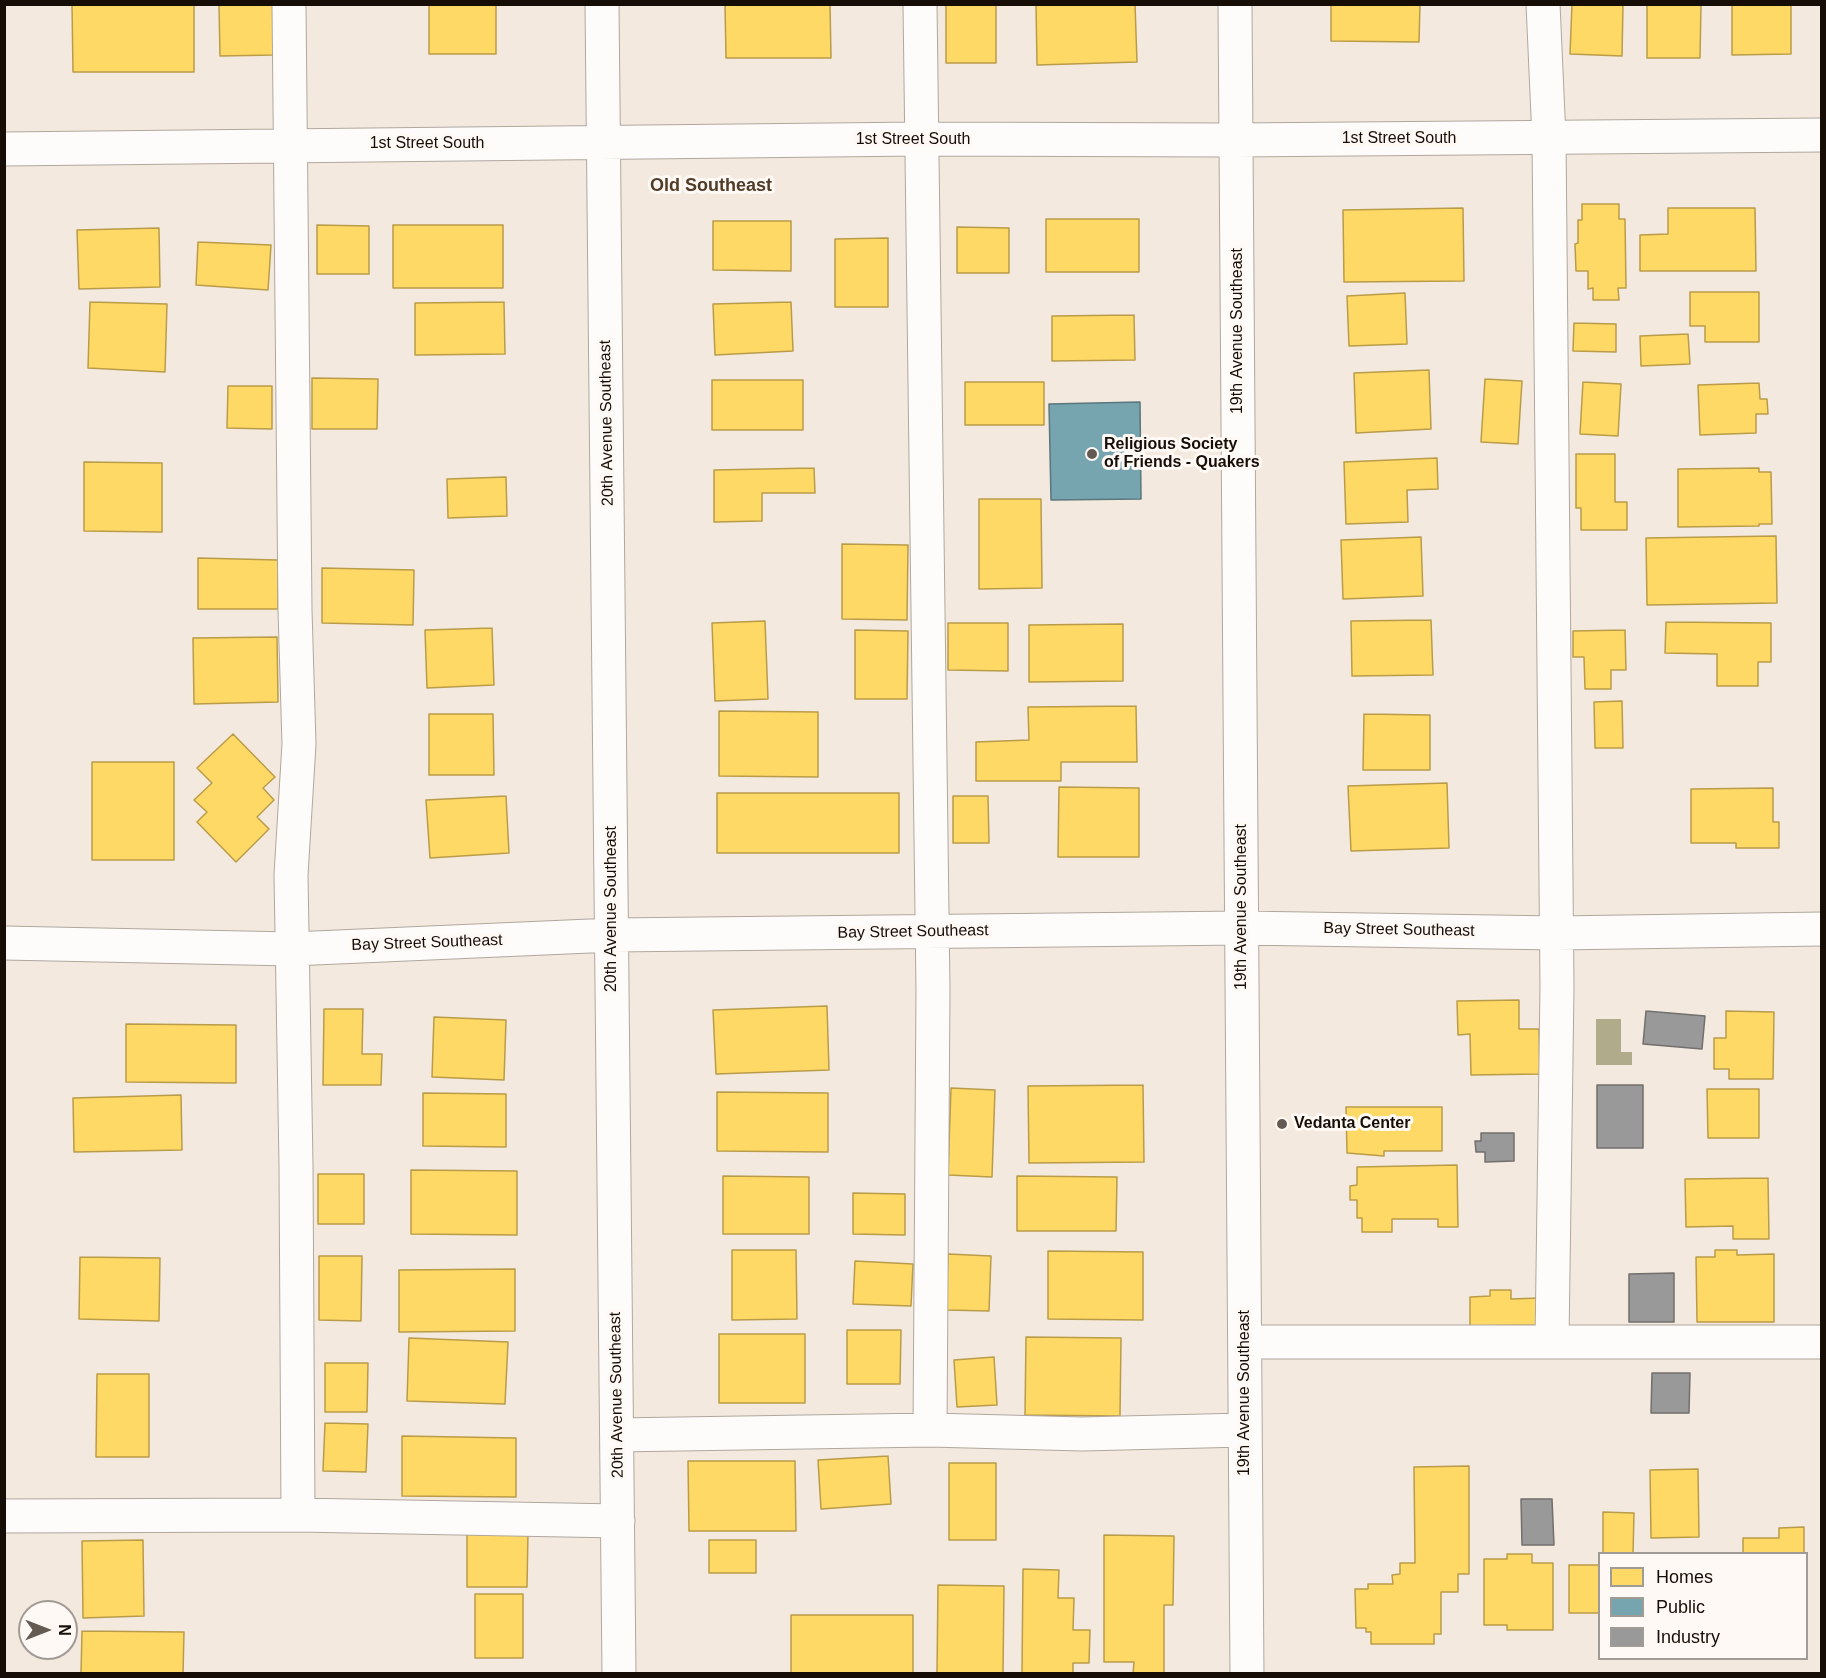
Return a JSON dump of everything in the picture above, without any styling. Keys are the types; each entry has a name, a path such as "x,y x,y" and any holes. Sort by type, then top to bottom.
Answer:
{"street":[{"path":"289,4 295,610 299,744 291,875 296,1165 298,1515"},
{"name":"20th Avenue Southeast","path":"603,4 619,1674"},
{"path":"920,4 932,932 930,1430"},
{"name":"19th Avenue Southeast","path":"1235,4 1247,1674"},
{"path":"1543,4 1549,138 1557,933 1552,1342"},
{"name":"1st Street South","path":"4,150 920,139 1236,140 1821,135"},
{"name":"Bay Street Southeast","path":"4,943 292,949 613,935 1242,928 1557,933 1821,929"},
{"path":"1245,1342 1821,1342"},
{"path":"617,1435 930,1430 1082,1434 1245,1430"},
{"path":"4,1516 298,1515 618,1521"}],"shaded area":[{"path":"1596,1019 1621,1019 1621,1052 1632,1052 1632,1065 1596,1065"}],"building: Homes":[{"path":"72,4 194,4 194,72 73,72"},
{"path":"219,4 273,4 274,55 220,56"},
{"path":"429,4 496,4 496,54 429,54"},
{"path":"725,4 830,4 831,58 726,58"},
{"path":"946,4 996,4 996,63 946,63"},
{"path":"1036,4 1135,4 1137,62 1037,65"},
{"path":"1331,4 1420,4 1419,42 1331,41"},
{"path":"1572,4 1623,4 1622,56 1570,54"},
{"path":"1647,4 1701,4 1700,58 1647,58"},
{"path":"1732,4 1791,4 1791,54 1732,55"},
{"path":"1582,204 1619,204 1619,219 1625,219 1626,288 1618,288 1619,300 1593,300 1593,288 1588,289 1588,271 1576,271 1575,244 1578,243 1578,220 1582,220"},
{"path":"1463,208 1464,281 1344,282 1343,210"},
{"path":"1668,208 1755,208 1756,271 1640,271 1640,235 1668,234"},
{"path":"1046,219 1139,219 1139,272 1046,272"},
{"path":"713,221 791,221 791,271 713,270"},
{"path":"317,225 369,226 369,274 317,274"},
{"path":"393,225 503,225 503,288 393,288"},
{"path":"957,227 1009,228 1009,273 957,273"},
{"path":"159,228 160,287 79,289 77,230"},
{"path":"888,238 888,307 835,307 835,239"},
{"path":"198,242 271,245 268,290 196,285"},
{"path":"1690,292 1759,292 1759,342 1705,342 1705,326 1690,326"},
{"path":"1405,293 1407,344 1349,346 1347,296"},
{"path":"90,302 167,304 165,372 88,368"},
{"path":"504,302 505,354 415,355 415,303"},
{"path":"791,302 793,351 715,355 713,304"},
{"path":"1134,315 1135,360 1052,361 1052,316"},
{"path":"1574,323 1616,324 1616,352 1573,351"},
{"path":"1688,334 1690,364 1641,366 1640,336"},
{"path":"1429,370 1431,429 1356,433 1354,373"},
{"path":"312,378 378,379 377,429 312,429"},
{"path":"1485,379 1522,381 1518,444 1481,442"},
{"path":"712,380 803,380 803,430 712,430"},
{"path":"965,382 1044,382 1044,425 965,425"},
{"path":"1583,382 1621,384 1618,436 1580,434"},
{"path":"1759,383 1760,399 1767,399 1768,414 1756,414 1756,433 1700,435 1698,385"},
{"path":"228,386 272,386 272,429 227,428"},
{"path":"1576,454 1615,454 1615,502 1627,502 1627,530 1581,530 1581,508 1576,508"},
{"path":"1437,458 1438,489 1407,490 1408,522 1346,524 1344,462"},
{"path":"84,462 162,463 162,532 84,531"},
{"path":"814,468 815,493 762,493 762,521 714,522 714,470"},
{"path":"1759,468 1759,472 1771,472 1772,524 1678,527 1678,469"},
{"path":"506,477 507,516 448,518 447,479"},
{"path":"979,499 1041,499 1042,588 979,589"},
{"path":"1776,536 1777,603 1647,605 1646,538"},
{"path":"1421,537 1423,596 1343,599 1341,540"},
{"path":"842,544 908,545 907,620 842,619"},
{"path":"198,558 278,560 278,609 198,609"},
{"path":"322,568 414,570 413,625 322,623"},
{"path":"1431,620 1433,675 1352,676 1351,621"},
{"path":"765,621 768,699 715,701 712,623"},
{"path":"1666,622 1771,623 1771,662 1758,662 1758,686 1717,686 1717,654 1665,653"},
{"path":"948,623 1008,623 1008,671 948,670"},
{"path":"1123,624 1123,681 1029,682 1029,625"},
{"path":"492,628 494,685 427,688 425,630"},
{"path":"855,630 908,631 907,699 855,699"},
{"path":"1625,630 1626,670 1611,670 1611,689 1585,689 1584,657 1573,657 1573,631"},
{"path":"277,637 278,702 194,704 193,638"},
{"path":"1622,701 1623,748 1595,748 1594,702"},
{"path":"1136,706 1137,762 1061,762 1061,781 976,781 976,742 1029,740 1028,707"},
{"path":"719,711 818,712 818,777 719,776"},
{"path":"429,714 493,714 494,775 429,775"},
{"path":"1364,714 1430,715 1430,770 1363,770"},
{"path":"233,734 275,777 263,788 274,800 257,817 269,829 236,862 197,822 207,812 194,800 212,783 197,768"},
{"path":"92,762 174,762 174,860 92,860"},
{"path":"1447,783 1449,848 1351,851 1348,786"},
{"path":"1059,787 1139,788 1139,857 1058,857"},
{"path":"1773,788 1773,822 1779,822 1779,848 1736,848 1736,843 1691,843 1691,789"},
{"path":"717,793 899,793 899,853 717,853"},
{"path":"506,796 509,853 430,858 426,800"},
{"path":"953,796 988,796 989,843 953,843"},
{"path":"1519,1000 1519,1029 1539,1029 1540,1074 1471,1075 1470,1034 1458,1035 1457,1001"},
{"path":"827,1006 829,1070 716,1074 713,1010"},
{"path":"324,1009 363,1009 362,1054 382,1054 381,1085 323,1085"},
{"path":"1726,1011 1774,1012 1773,1079 1729,1079 1729,1069 1714,1069 1714,1038 1726,1038"},
{"path":"434,1017 506,1020 504,1080 432,1077"},
{"path":"126,1024 236,1025 236,1083 126,1082"},
{"path":"1143,1085 1144,1162 1029,1163 1028,1086"},
{"path":"951,1088 995,1090 992,1177 948,1175"},
{"path":"1707,1089 1759,1089 1759,1138 1708,1138"},
{"path":"717,1092 828,1093 828,1152 717,1151"},
{"path":"423,1093 506,1094 506,1147 423,1146"},
{"path":"181,1095 182,1150 74,1152 73,1098"},
{"path":"1346,1107 1442,1107 1442,1151 1384,1151 1384,1156 1347,1153"},
{"path":"1457,1165 1458,1227 1438,1227 1438,1219 1392,1219 1392,1232 1362,1232 1362,1218 1357,1218 1357,1200 1350,1200 1350,1186 1357,1185 1357,1167"},
{"path":"411,1170 517,1171 517,1235 411,1234"},
{"path":"318,1174 364,1174 364,1224 318,1224"},
{"path":"723,1176 809,1177 809,1234 723,1234"},
{"path":"1017,1176 1117,1177 1116,1231 1017,1231"},
{"path":"1768,1178 1769,1239 1733,1239 1733,1226 1686,1227 1685,1179"},
{"path":"853,1193 905,1194 905,1235 853,1234"},
{"path":"732,1250 796,1250 797,1319 732,1320"},
{"path":"1715,1250 1737,1250 1737,1255 1774,1254 1774,1322 1697,1322 1696,1257 1715,1257"},
{"path":"1048,1251 1143,1252 1143,1320 1048,1319"},
{"path":"948,1254 991,1256 989,1311 946,1310"},
{"path":"319,1256 362,1256 361,1321 319,1320"},
{"path":"80,1257 160,1258 159,1321 79,1319"},
{"path":"855,1261 913,1264 911,1306 853,1304"},
{"path":"515,1269 515,1331 399,1332 399,1270"},
{"path":"1490,1290 1511,1290 1511,1299 1540,1298 1540,1325 1470,1326 1470,1297 1490,1296"},
{"path":"847,1330 901,1330 900,1384 847,1384"},
{"path":"719,1334 805,1334 805,1403 719,1403"},
{"path":"1026,1337 1121,1338 1120,1416 1025,1415"},
{"path":"409,1338 508,1342 505,1404 407,1401"},
{"path":"994,1357 997,1405 957,1407 954,1360"},
{"path":"325,1363 368,1363 367,1412 325,1412"},
{"path":"97,1374 149,1374 149,1457 96,1457"},
{"path":"325,1423 368,1424 366,1472 323,1471"},
{"path":"402,1436 516,1438 516,1497 402,1496"},
{"path":"888,1456 891,1504 821,1509 818,1460"},
{"path":"688,1461 795,1461 796,1531 689,1531"},
{"path":"949,1463 996,1463 996,1540 949,1540"},
{"path":"1469,1466 1469,1574 1458,1574 1458,1592 1441,1592 1441,1634 1434,1634 1434,1644 1371,1644 1371,1632 1366,1632 1366,1628 1356,1628 1355,1589 1368,1589 1368,1584 1393,1584 1392,1575 1400,1574 1400,1563 1415,1563 1414,1467"},
{"path":"1698,1469 1699,1537 1651,1538 1650,1470"},
{"path":"1603,1512 1634,1513 1633,1552 1603,1552"},
{"path":"1804,1527 1804,1552 1743,1552 1743,1538 1779,1538 1779,1528"},
{"path":"467,1531 528,1532 527,1587 467,1587"},
{"path":"1104,1535 1174,1536 1173,1605 1164,1605 1164,1674 1133,1674 1134,1662 1104,1662"},
{"path":"143,1540 144,1616 83,1618 82,1541"},
{"path":"709,1540 756,1540 756,1573 709,1573"},
{"path":"1507,1554 1532,1554 1532,1563 1553,1563 1553,1630 1507,1630 1507,1625 1484,1625 1484,1559 1507,1559"},
{"path":"1569,1565 1598,1565 1598,1613 1569,1613"},
{"path":"1023,1569 1059,1570 1058,1598 1074,1598 1073,1630 1090,1630 1089,1663 1073,1663 1073,1674 1022,1674"},
{"path":"938,1585 1004,1586 1003,1674 937,1674"},
{"path":"475,1594 523,1594 523,1658 475,1658"},
{"path":"791,1615 913,1615 913,1674 791,1674"},
{"path":"82,1631 184,1632 183,1674 81,1674"}],"building: Public":[{"path":"1140,402 1141,499 1051,500 1049,404"}],"building: Industry":[{"path":"1646,1011 1705,1016 1702,1049 1643,1044"},
{"path":"1597,1085 1643,1085 1643,1148 1597,1148"},
{"path":"1481,1133 1514,1133 1514,1161 1485,1162 1485,1152 1476,1152 1475,1141 1481,1141"},
{"path":"1674,1273 1674,1322 1629,1322 1629,1274"},
{"path":"1652,1373 1690,1373 1689,1413 1651,1413"},
{"path":"1521,1499 1552,1499 1554,1545 1522,1545"}],"place":[{"name":"Religious Society of Friends - Quakers","path":"1092,454"},
{"name":"Vedanta Center","path":"1282,1124"}],"district":[{"name":"Old Southeast","path":"711,186"}]}
